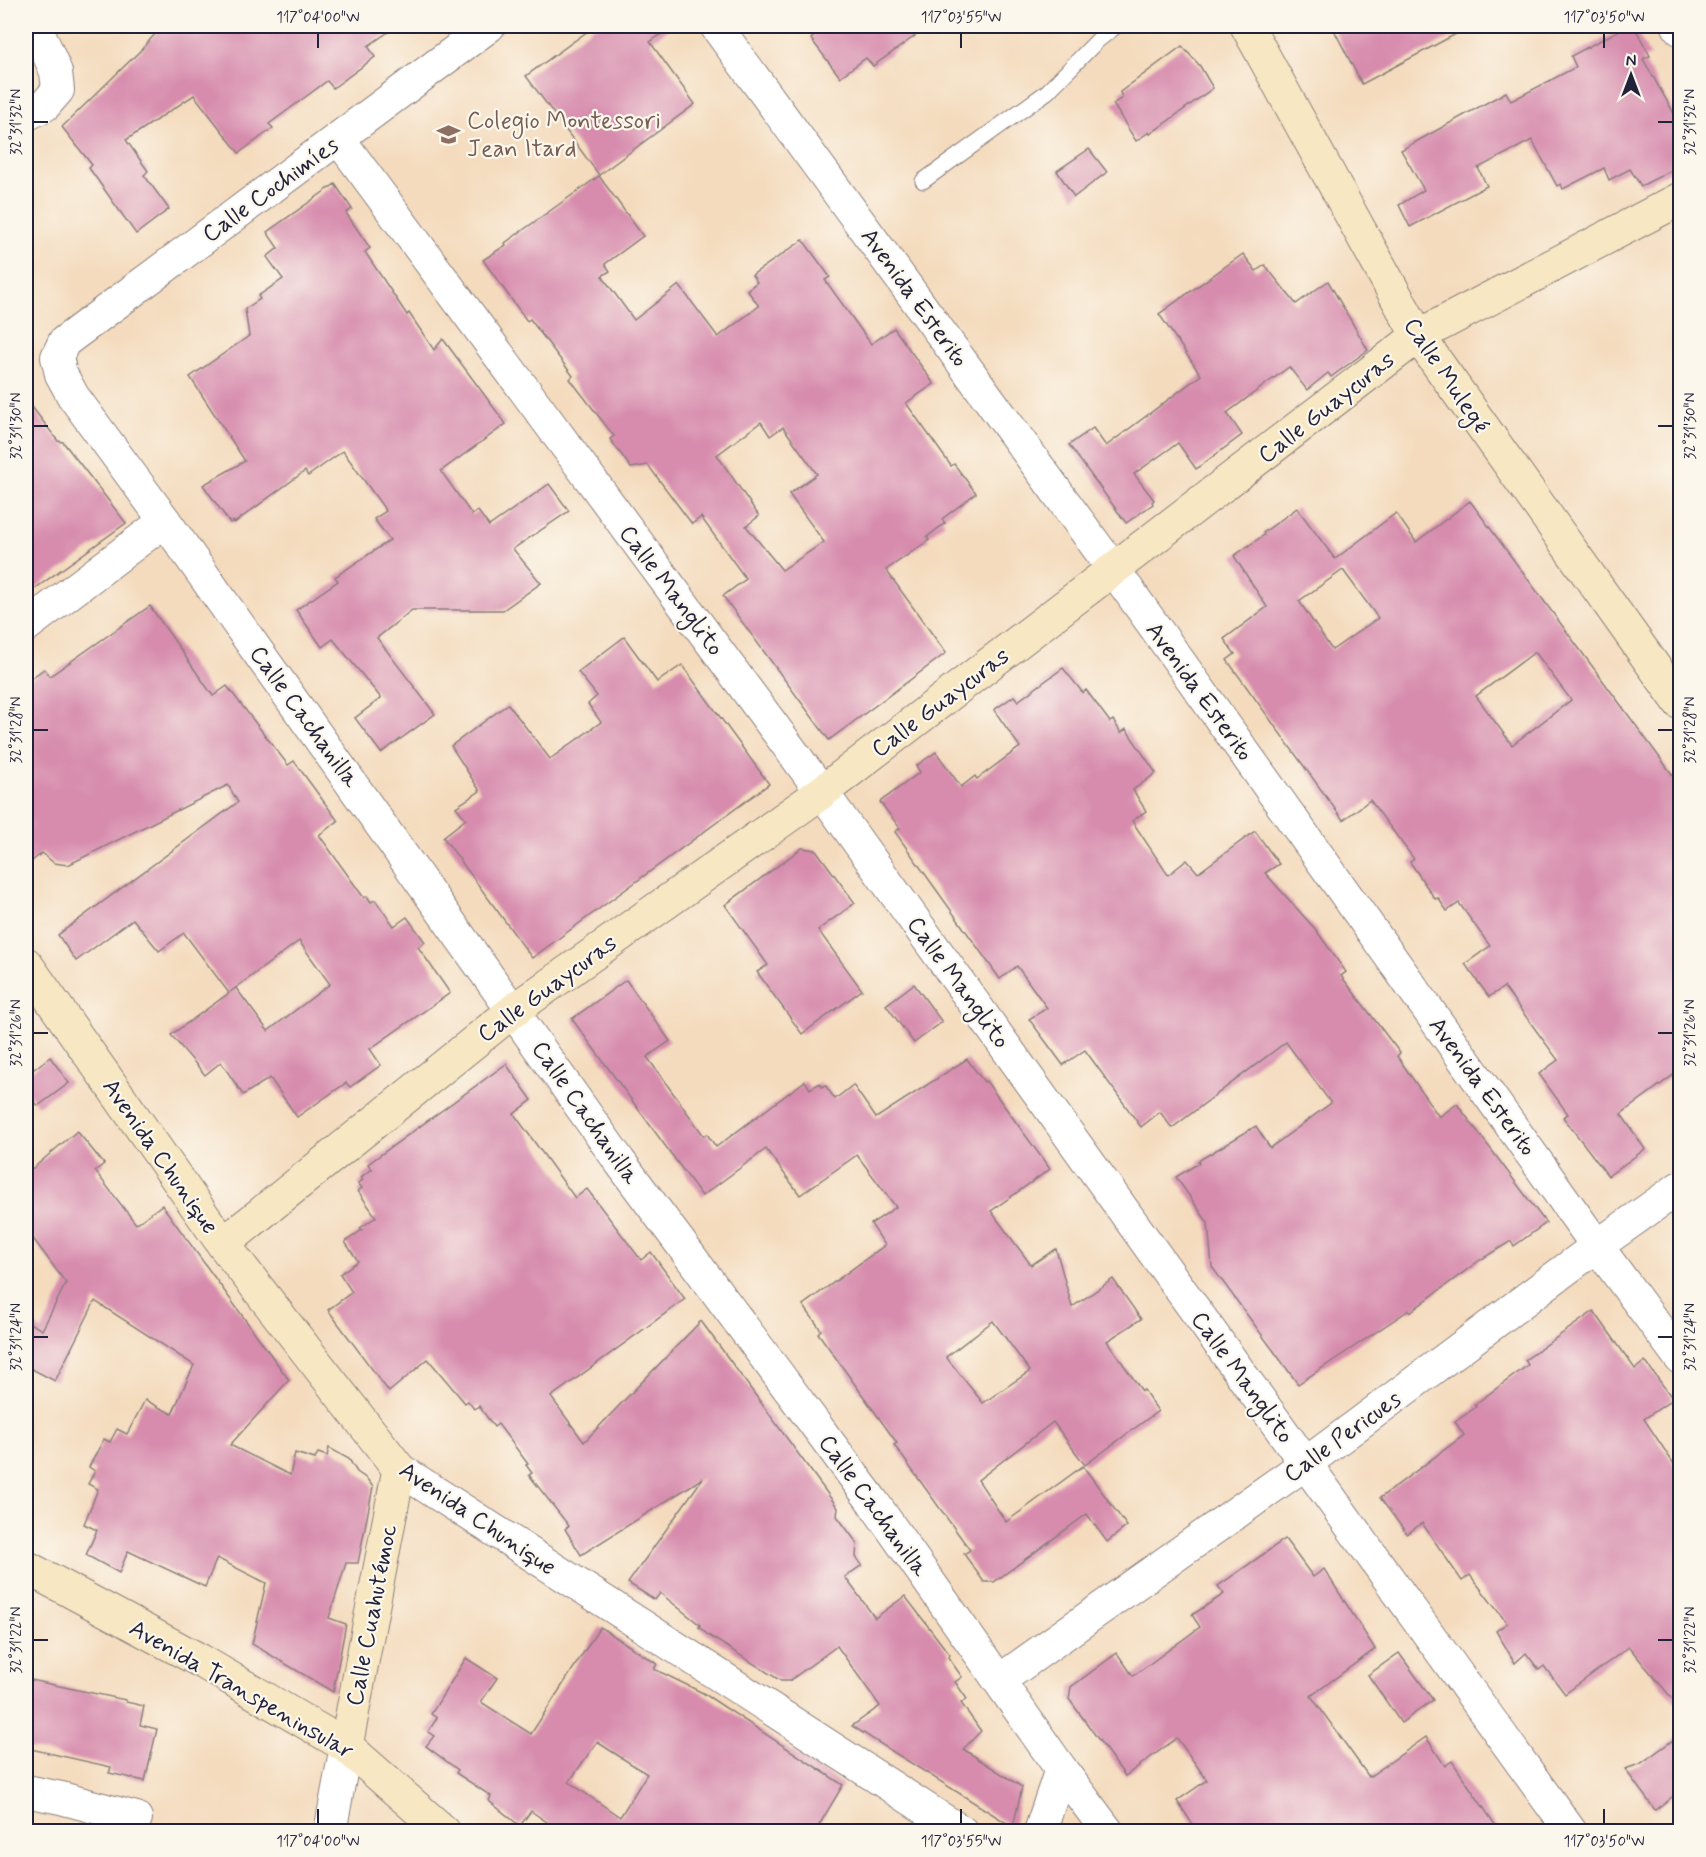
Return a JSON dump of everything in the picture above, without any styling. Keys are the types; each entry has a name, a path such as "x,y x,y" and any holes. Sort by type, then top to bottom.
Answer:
{"street":[{"path":"26,115 45,105 58,90 56,72 36,26"},
{"name":"Calle Cochimíes","path":"57,357 64,342 183,251 339,139 489,26"},
{"name":"Avenida Esterito","path":"716,26 1114,570 1597,1246 1680,1358"},
{"name":"Calle Mulegé","path":"1248,26 1418,336 1680,703"},
{"name":"Calle Manglito","path":"339,139 822,792 1571,1832"},
{"name":"Calle Guaycuras","path":"223,1244 514,1010 822,792 1418,336 1680,199"},
{"name":"Calle Cachanilla","path":"57,357 61,374 73,396 165,520 620,1162 866,1493 1107,1832"},
{"path":"26,626 165,520"},
{"name":"Avenida Chunique","path":"26,964 223,1244 399,1469 962,1832"},
{"name":"Calle Pericues","path":"1000,1680 1305,1464 1597,1246 1680,1187"},
{"name":"Calle Cuahutémoc","path":"330,1832 399,1469"},
{"name":"Avenida Transpeninsular","path":"26,1567 201,1661 346,1746 444,1832"},
{"path":"1040,1832 1061,1769"},
{"path":"26,1791 61,1797 136,1818"}],"lane":[{"path":"923,181 1047,92 1098,40 1116,26"}],"building":[{"path":"162,26 397,26 368,46 375,57 333,88 327,81 269,124 273,128 239,153 194,95 126,140 148,171 144,175 169,209 136,234 89,168 92,165 62,127 142,49"},
{"path":"595,26 673,26 650,42 695,104 599,175 526,76"},
{"path":"804,26 929,26 873,66 866,58 840,77"},
{"path":"1332,26 1471,26 1362,84"},
{"path":"1627,26 1634,26 1650,56 1643,59 1680,124 1680,166 1641,186 1630,169 1609,180 1604,168 1563,189 1561,184 1557,186 1532,140 1478,168 1487,186 1410,227 1399,205 1424,190 1401,150 1506,92 1511,101 1576,67 1571,56"},
{"path":"1182,46 1200,66 1213,88 1150,134 1149,132 1136,141 1113,104 1122,98 1120,92"},
{"path":"1089,149 1107,172 1074,197 1057,171"},
{"path":"599,176 643,236 605,264 610,271 602,276 634,320 679,285 718,337 759,306 747,290 757,282 752,275 803,240 830,277 825,280 871,344 894,328 934,384 906,403 951,466 954,464 976,493 942,519 945,523 927,537 929,540 886,570 946,653 829,740 723,596 746,579 701,517 692,524 648,465 631,468 610,439 614,436 570,379 573,376 530,319 527,321 483,260","holes":["761,422 770,436 783,427 817,474 789,494 824,542 782,570 746,526 759,516 717,455"]},
{"path":"335,184 352,209 346,213 370,248 365,252 407,315 409,313 434,350 443,339 506,424 441,471 472,515 478,511 489,526 549,484 569,511 513,549 541,583 503,610 412,610 377,638 435,714 381,753 355,718 381,698 333,639 322,647 296,610 338,581 335,577 390,540 374,519 386,511 343,451 308,476 305,471 234,523 233,521 230,523 203,485 245,461 190,377 249,336 245,309 260,299 258,296 283,279 267,257 278,248 267,232"},
{"path":"1243,254 1256,271 1265,265 1296,304 1328,281 1368,350 1331,377 1328,373 1307,390 1289,367 1227,413 1242,435 1196,469 1178,443 1134,474 1154,500 1153,504 1126,523 1069,445 1093,428 1106,446 1201,375 1159,314"},
{"path":"26,399 58,441 63,442 126,523 26,595"},
{"path":"1470,501 1680,785 1680,1070 1621,1114 1645,1149 1608,1176 1563,1117 1568,1114 1539,1074 1558,1060 1504,987 1489,997 1465,964 1490,946 1459,903 1447,911 1438,898 1435,899 1410,862 1414,859 1370,800 1343,820 1227,660 1235,654 1224,639 1267,607 1234,556 1297,508 1335,559 1396,513 1416,542","holes":["1343,570 1378,618 1332,650 1299,601","1535,652 1571,700 1512,745 1476,696"]},
{"path":"150,606 213,696 227,686 288,765 294,761 338,821 319,835 364,898 367,896 371,902 375,900 394,926 407,917 425,942 418,947 450,993 370,1049 381,1065 350,1087 346,1083 297,1117 270,1078 243,1095 221,1062 205,1075 171,1035 229,993 184,933 159,951 133,919 76,961 58,935 238,802 228,785 68,865 54,863 42,853 26,866 26,682 44,669 50,676","holes":["299,941 330,984 268,1031 236,988 230,992"]},
{"path":"624,637 657,682 682,665 769,784 532,958 443,837 466,819 456,807 480,791 451,746 508,704 550,759 601,722 588,704 597,696 578,672"},
{"path":"1063,668 1083,693 1086,690 1110,722 1113,720 1121,733 1126,729 1156,773 1133,790 1146,811 1132,821 1168,875 1187,860 1198,873 1255,831 1279,864 1265,873 1316,930 1346,972 1341,976 1400,1053 1397,1056 1439,1117 1457,1104 1546,1223 1514,1246 1511,1241 1480,1260 1410,1312 1409,1310 1298,1384 1212,1267 1208,1223 1176,1177 1256,1126 1270,1148 1331,1103 1286,1042 1172,1128 1160,1112 1141,1127 1085,1050 1063,1065 1029,1019 1047,1008 1017,966 1000,979 895,832 900,828 880,802 920,772 916,766 936,752 961,787 975,776 977,779 1020,747 994,710 1014,696 1018,701"},
{"path":"802,848 816,850 855,903 818,930 862,990 802,1034 757,972 768,965 725,905"},
{"path":"626,980 670,1041 647,1057 704,1136 707,1134 716,1147 805,1081 810,1089 820,1083 822,1087 825,1085 835,1099 853,1085 876,1118 967,1059 984,1082 986,1081 1050,1169 991,1211 1031,1265 1056,1249 1072,1307 1113,1279 1141,1319 1107,1341 1158,1411 1085,1465 1053,1422 978,1480 1006,1522 1083,1466 1127,1526 1107,1542 1087,1514 994,1582 984,1582 964,1554 970,1550 894,1445 897,1443 818,1333 821,1330 803,1305 885,1245 871,1224 896,1207 857,1155 800,1195 766,1149 702,1196 572,1019","holes":["993,1321 1030,1371 983,1403 946,1357"]},
{"path":"914,984 942,1022 914,1043 886,1005"},
{"path":"50,1057 69,1083 38,1106 26,1090 26,1075"},
{"path":"506,1064 532,1100 514,1114 575,1198 587,1189 641,1260 651,1252 685,1299 551,1397 584,1442 701,1321 838,1508 837,1516 857,1543 856,1557 862,1565 845,1577 875,1618 905,1596 950,1655 948,1657 962,1677 955,1682 967,1699 961,1703 981,1731 963,1749 1022,1787 1013,1827 852,1726 880,1706 837,1646 789,1681 781,1681 708,1635 699,1627 700,1625 660,1593 655,1600 628,1583 703,1478 581,1555 565,1529 569,1526 529,1475 532,1473 526,1465 528,1464 498,1424 494,1427 479,1406 474,1409 468,1401 465,1403 428,1359 389,1392 328,1310 352,1292 340,1274 358,1261 345,1242 376,1217 358,1191 362,1188 358,1183 363,1180 361,1177 372,1169 368,1164"},
{"path":"77,1131 104,1164 95,1171 136,1224 162,1205 289,1380 230,1445 290,1475 295,1453 315,1459 318,1453 327,1456 329,1448 349,1459 357,1472 373,1487 358,1563 346,1563 329,1618 346,1624 333,1692 252,1644 266,1583 217,1558 205,1587 128,1551 119,1573 86,1555 97,1530 84,1524 98,1489 88,1484 95,1471 89,1467 104,1439 110,1442 117,1429 127,1434 145,1400 172,1414 194,1365 95,1301 55,1381 26,1366 26,1321 42,1330 66,1283 26,1229 26,1174"},
{"path":"1594,1311 1635,1369 1645,1361 1673,1399 1644,1419 1680,1473 1680,1708 1629,1647 1565,1694 1544,1666 1539,1670 1526,1653 1515,1663 1496,1631 1507,1623 1470,1575 1462,1581 1422,1523 1407,1534 1380,1498 1464,1435 1455,1422 1528,1365 1525,1360"},
{"path":"1285,1539 1313,1577 1324,1569 1375,1649 1311,1696 1369,1777 1426,1737 1445,1766 1452,1761 1500,1832 1198,1832 1177,1801 1207,1780 1177,1738 1125,1776 1069,1699 1071,1687 1117,1653 1133,1676 1200,1627 1192,1615 1224,1594 1218,1586"},
{"path":"600,1627 657,1664 654,1669 703,1693 843,1785 815,1832 561,1832 531,1811 520,1826 489,1801 491,1796 456,1773 458,1770 426,1746 434,1736 428,1732 437,1718 431,1714 466,1658 497,1678 481,1702 531,1734","holes":["597,1742 647,1774 620,1817 569,1782"]},
{"path":"1399,1653 1433,1700 1401,1723 1368,1675"},
{"path":"26,1679 126,1700 126,1702 144,1706 140,1725 157,1729 145,1781 109,1773 111,1767 26,1748"},
{"path":"1680,1735 1680,1791 1655,1810 1625,1769 1640,1764"}],"place":[{"name":"Colegio Montessori Jean Itard","path":"449,134"}]}
